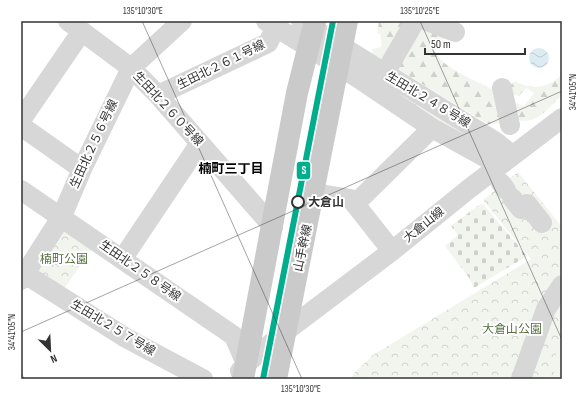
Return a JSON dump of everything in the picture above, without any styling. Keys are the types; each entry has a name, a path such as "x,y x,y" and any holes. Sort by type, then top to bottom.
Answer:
{"main road":[{"name":"山手幹線","path":"276,379 347,21"},
{"path":"241,374 273,227 310,29"}],"street":[{"name":"生田北２５６号線","path":"24,271 62,216 82,168 131,68 182,21"},
{"path":"389,66 415,21"},
{"path":"426,21 455,32"},
{"path":"271,24 310,29 341,57"},
{"name":"生田北２６１号線","path":"158,95 268,43 271,24"},
{"name":"生田北２６０号線","path":"75,26 131,68 158,95 273,227"},
{"path":"21,120 75,26"},
{"name":"生田北２４８号線","path":"341,57 432,128 506,178"},
{"name":"生田北２４８号線","path":"341,57 496,142 506,178"},
{"path":"502,88 510,125"},
{"name":"大倉山線","path":"241,374 286,331 392,251 506,178 562,118"},
{"path":"21,126 82,168"},
{"path":"356,204 432,128"},
{"path":"123,258 200,143"},
{"path":"506,178 521,209 527,204 542,223"},
{"name":"生田北２５８号線","path":"21,190 62,216 234,336 241,374"},
{"path":"314,193 351,199 392,251"},
{"name":"生田北２５７号線","path":"24,271 126,338 203,379"},
{"path":"522,379 546,309 562,286"}],"green space":[{"path":"379,21 400,21 452,36 435,42 434,46 438,57 457,72 495,91 499,123 488,124 373,54 372,49 382,47 380,33 377,34"},
{"path":"562,74 562,95 547,110 536,118 530,120 523,121 516,119 515,103 524,106 534,93 526,88 519,96 511,94 507,88 515,81 534,87 546,85 557,79"},
{"path":"407,98 492,147 489,151 407,101"},
{"name":"大倉山公園","path":"518,172 562,227 562,379 351,379 354,373 373,355 531,259 483,200"},
{"path":"483,204 527,256 474,288 470,279 445,246 458,235 451,226 479,205"},
{"name":"楠町公園","path":"64,228 93,247 64,289 36,270"},
{"path":"562,335 562,379 554,379 554,360"}],"water":[{"path":"539,48 546,51 549,58 546,65 539,68 532,65 529,58 532,51"}],"transit line":[{"name":"S","path":"263,379 333,21"}],"place":[{"name":"大倉山","path":"298,202"}],"district":[{"name":"楠町三丁目","path":"231,169"}]}
